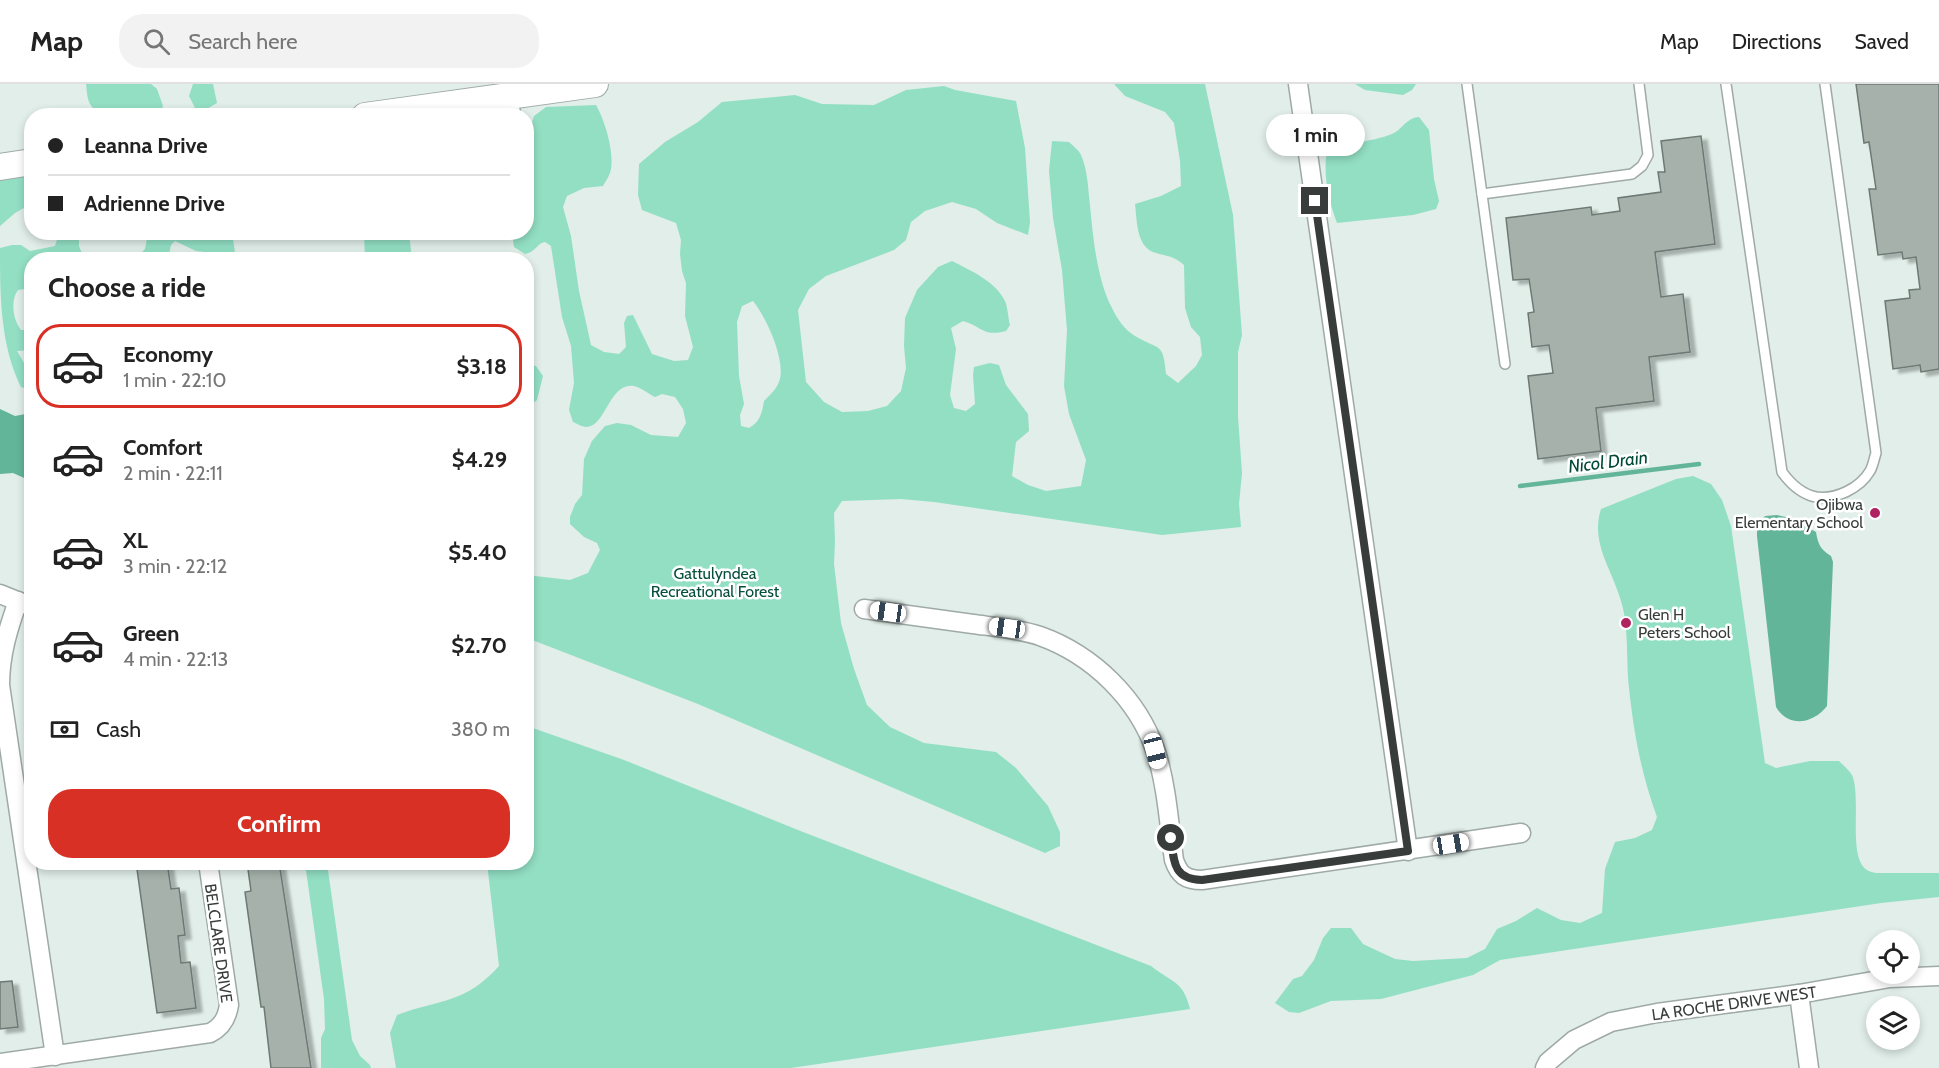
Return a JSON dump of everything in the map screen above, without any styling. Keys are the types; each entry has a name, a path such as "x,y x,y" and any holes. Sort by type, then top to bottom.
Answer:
{"street":[{"path":"450,108 595,84"},
{"path":"1298,84 1408,851"},
{"path":"0,167 24,163"},
{"path":"0,594 24,604"},
{"path":"24,606 3,648 0,685 24,847"},
{"path":"864,609 1007,628 1038,635 1064,647 1092,665 1131,703 1147,731 1155,751 1166,795 1174,860 1182,876 1191,880 1408,851 1521,833"},
{"path":"0,1063 55,1056 27,870"},
{"name":"BELCLARE DRIVE","path":"55,1056 210,1033 224,1022 229,1005 209,870"},
{"name":"LA ROCHE DRIVE WEST","path":"1545,1068 1548,1062 1574,1040 1611,1022 1890,978 1939,976"},
{"path":"1799,994 1809,1068"}],"lane":[{"path":"1467,84 1505,364"},
{"path":"1482,194 1632,174 1642,166 1648,155 1639,84"},
{"path":"1726,84 1782,472 1791,484 1816,497 1846,492 1860,483 1871,470 1876,453 1825,84"}],"green space":[{"path":"86,84 151,84 157,89 163,106 162,108 94,108 90,105"},
{"path":"193,84 213,84 217,103 208,108 195,108 189,96"},
{"name":"Gattulyndea Recreational Forest","path":"1114,84 1205,84 1233,215 1242,335 1238,352 1238,417 1242,473 1239,504 1241,527 1162,535 901,499 842,501 834,513 834,564 841,623 867,705 890,727 924,743 996,752 1016,768 1048,806 1060,832 1060,846 1045,853 698,704 534,641 534,575 570,580 588,573 600,550 597,543 584,537 570,524 575,504 582,495 584,459 592,441 605,426 617,423 631,425 651,435 678,437 686,423 683,409 675,397 662,394 655,397 634,386 619,391 593,425 584,427 573,422 569,410 574,383 571,346 562,317 551,246 545,242 532,251 522,252 514,247 513,240 534,240 534,116 546,107 596,105 608,136 612,162 609,176 603,186 584,188 567,196 563,207 571,236 579,291 591,345 604,352 619,354 626,347 624,323 627,316 633,315 652,354 674,361 688,360 693,347 685,316 686,283 680,254 681,240 676,223 642,210 638,195 639,164 665,142 698,122 722,102 795,95 822,104 874,105 906,90 944,86 1016,101 1025,148 1030,222 1028,235 997,223 976,209 952,202 925,211 911,222 906,240 894,250 826,276 809,289 798,310 806,382 824,402 842,412 868,411 887,406 901,391 906,368 905,318 917,290 938,267 952,261 989,282 1005,301 1010,325 1006,331 998,333 988,332 963,321 951,328 956,349 950,395 954,408 966,411 975,404 974,367 990,363 999,365 1006,385 1028,414 1029,431 1016,442 1012,476 1046,491 1081,486 1086,460 1069,414 1064,386 1067,330 1049,171 1052,141 1069,142 1081,155 1087,180 1099,272 1107,297 1119,320 1131,334 1159,348 1166,374 1178,383 1196,366 1202,355 1200,337 1191,327 1185,308 1184,265 1172,257 1147,249 1140,238 1137,224 1135,204 1161,196 1181,186 1174,123 1165,112 1125,96","holes":["753,301 769,327 780,360 780,379 774,391 764,401 758,420 749,428 741,426 740,415 744,404 739,376 737,322 742,306"]},
{"path":"1355,84 1416,84 1412,90 1403,95 1365,90"},
{"path":"1419,117 1429,130 1434,179 1439,201 1436,209 1413,215 1337,223 1328,190 1326,157 1349,145 1392,134 1411,119"},
{"path":"24,172 24,208 0,226 0,180"},
{"path":"57,240 79,240 81,252 24,252 24,289 18,290 13,305 18,326 24,330 24,350 17,351 24,363 24,388 21,387 14,371 5,337 1,301 0,248 21,245 30,251 55,246"},
{"path":"147,240 233,240 235,252 196,251 175,241 170,252 142,252"},
{"path":"364,240 410,240 411,252 365,252"},
{"path":"534,366 543,376 537,400 534,402"},
{"path":"1693,476 1711,484 1722,500 1731,526 1765,763 1776,768 1810,761 1839,761 1852,775 1855,785 1856,840 1861,863 1867,870 1876,873 1939,873 1939,897 1881,903 1500,960 1473,975 1381,999 1331,1001 1299,1013 1289,1012 1275,1003 1293,979 1302,976 1314,960 1323,938 1331,928 1351,928 1363,944 1395,959 1413,961 1467,958 1485,949 1497,929 1537,908 1561,920 1580,923 1602,913 1605,869 1615,842 1635,838 1652,830 1657,817 1642,769 1636,737 1629,688 1624,611 1600,545 1598,521 1601,509 1676,479"},
{"path":"534,728 624,760 803,832 1151,966 1180,987 1190,1009 791,1068 396,1068 390,1033 397,1015 463,994 487,978 499,966 488,870 534,870"},
{"path":"306,870 328,870 352,1040 360,1056 371,1068 321,1068 321,1038 325,1029 324,999"}],"shaded area":[{"path":"0,409 15,416 24,414 24,478 13,473 0,474"},
{"path":"1777,515 1790,518 1816,532 1820,546 1831,556 1833,562 1827,706 1809,720 1802,721 1788,719 1776,707 1757,526 1765,516"}],"building":[{"path":"1856,84 1939,84 1939,369 1921,372 1920,365 1893,369 1885,301 1910,298 1909,290 1920,289 1916,257 1903,259 1902,252 1878,255 1869,189 1876,189 1869,142 1864,143"},
{"path":"1701,136 1715,244 1655,252 1661,297 1683,294 1690,352 1649,357 1654,401 1596,408 1601,451 1538,459 1528,376 1553,373 1549,345 1532,347 1528,313 1534,312 1529,279 1513,280 1506,218 1591,207 1592,215 1620,211 1618,198 1661,192 1658,172 1665,172 1661,141"},
{"path":"137,870 168,870 171,889 179,888 185,935 178,936 181,963 190,962 196,1008 157,1013"},
{"path":"248,870 280,870 311,1068 271,1068 264,1007 261,1007 245,892 251,891"},
{"path":"12,981 18,1027 0,1029 0,982"}],"waterway":[{"name":"Nicol Drain","path":"1520,486 1699,464"}],"place":[{"name":"Ojibwa Elementary School","path":"1875,513"},
{"name":"Glen H Peters School","path":"1626,623"}],"route":[{"path":"1171,838 1177,869 1182,876 1191,880 1408,851 1315,201"}]}
